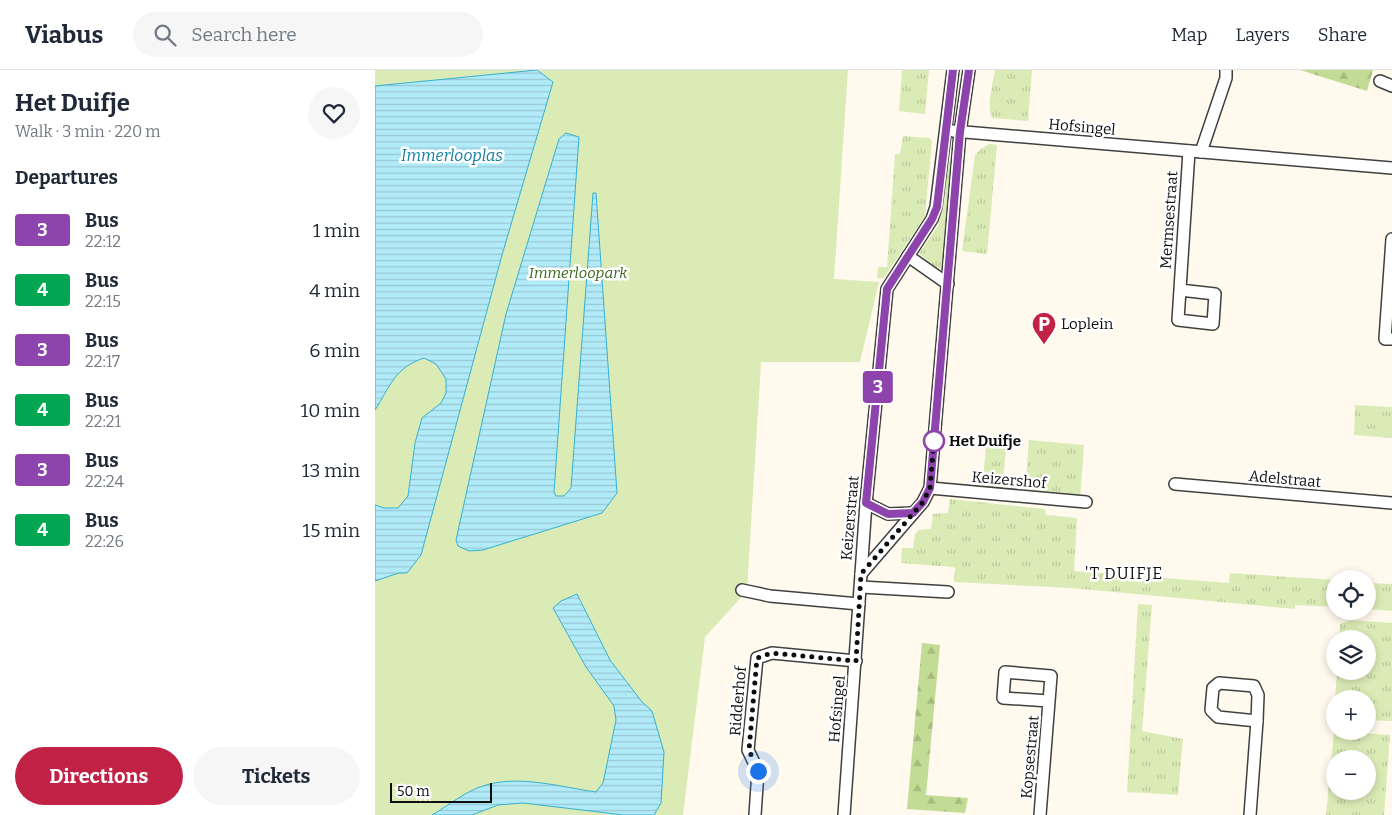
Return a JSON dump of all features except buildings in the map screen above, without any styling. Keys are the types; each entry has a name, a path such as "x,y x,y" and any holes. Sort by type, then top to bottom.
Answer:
{"street":[{"name":"Keizerstraat","path":"861,574 887,289 932,219 937,207 953,70"},
{"name":"Keizerstraat","path":"861,574 923,502 930,488 960,132 969,70"},
{"path":"1201,152 1226,78 1226,70"},
{"path":"1380,81 1392,86"},
{"name":"Hofsingel","path":"946,131 1392,168"},
{"name":"Mermsestraat","path":"1180,290 1189,151"},
{"path":"1392,239 1390,310 1385,339 1392,339"},
{"path":"908,256 948,284"},
{"name":"Adelstraat","path":"1175,484 1392,503"},
{"name":"Keizershof","path":"930,488 1086,502"},
{"path":"866,503 888,514 913,513"},
{"name":"Hofsingel","path":"844,815 861,574"},
{"path":"861,587 948,592"},
{"path":"742,590 770,596 859,604"},
{"name":"Ridderhof","path":"755,815 758,771 749,750 757,658 772,653 856,661"},
{"name":"Kopsestraat","path":"1040,815 1051,676 1005,672 1003,698 1049,701"},
{"path":"1251,815 1257,721 1258,695 1254,686 1219,683 1213,688 1211,710 1218,716 1257,721"}],"green space":[{"name":"Immerloopark","path":"375,70 848,70 834,279 879,282 860,362 761,362 747,591 705,637 683,815 375,815"},
{"path":"902,70 929,70 925,114 899,111"},
{"path":"995,70 1032,70 1028,121 992,118 990,102"},
{"path":"1300,70 1373,70 1367,91"},
{"path":"903,136 929,138 932,141 925,216 884,278 877,278 878,267 887,267 895,154 900,154"},
{"path":"989,144 997,145 987,254 962,251 975,155"},
{"path":"947,162 954,162 943,269 933,267 919,253 938,226 944,205"},
{"path":"1355,405 1392,407 1392,438 1354,435"},
{"path":"987,436 1007,438 1002,492 982,490"},
{"path":"1029,440 1084,445 1080,499 1025,493"},
{"path":"950,499 1045,509 1046,515 1077,518 1074,571 1229,583 1230,573 1326,579 1326,607 1295,605 1295,609 1071,588 954,582 955,568 901,563 902,548 913,548 915,534 919,530 931,529 933,514 948,513"},
{"path":"1376,583 1392,584 1392,611 1376,610"},
{"path":"1138,604 1152,605 1142,731 1183,739 1178,795 1127,792"},
{"path":"1350,620 1392,623 1392,721 1376,720 1376,690 1336,690 1336,680 1376,680 1376,630 1340,630 1340,624"},
{"path":"922,643 940,645 926,795 968,798 965,813 907,809"},
{"path":"1376,734 1390,735 1384,815 1326,815 1327,800 1376,800 1376,750 1332,750 1333,740 1376,740"}],"water":[{"name":"Immerlooplas","path":"537,70 553,82 502,255 421,555 407,573 399,573 375,581 375,505 384,508 398,508 408,496 415,443 422,418 441,403 446,393 446,379 436,364 424,358 414,362 394,379 375,410 375,86"},
{"path":"566,133 579,137 554,492 556,496 564,496 571,488 593,193 596,193 617,493 602,513 483,550 469,551 458,546 456,540 506,314 559,139"},
{"path":"577,594 610,660 642,702 652,711 664,752 661,803 654,815 624,815 523,803 498,805 472,815 432,815 472,790 499,782 541,783 596,792 603,783 616,720 614,706 586,667 553,608 561,601"}],"bus line":[{"name":"3","path":"953,70 937,207 932,219 887,289 866,503 888,514 901,515 913,513 923,502 930,488 960,132 969,70"}],"place":[{"name":"Loplein","path":"1044,345"},
{"name":"Het Duifje","path":"934,441"}],"district":[{"name":"'T DUIFJE","path":"1124,573"}],"route":[{"path":"758,771 749,750 757,658 772,653 856,661 861,574 923,502 930,488 934,441"}]}
